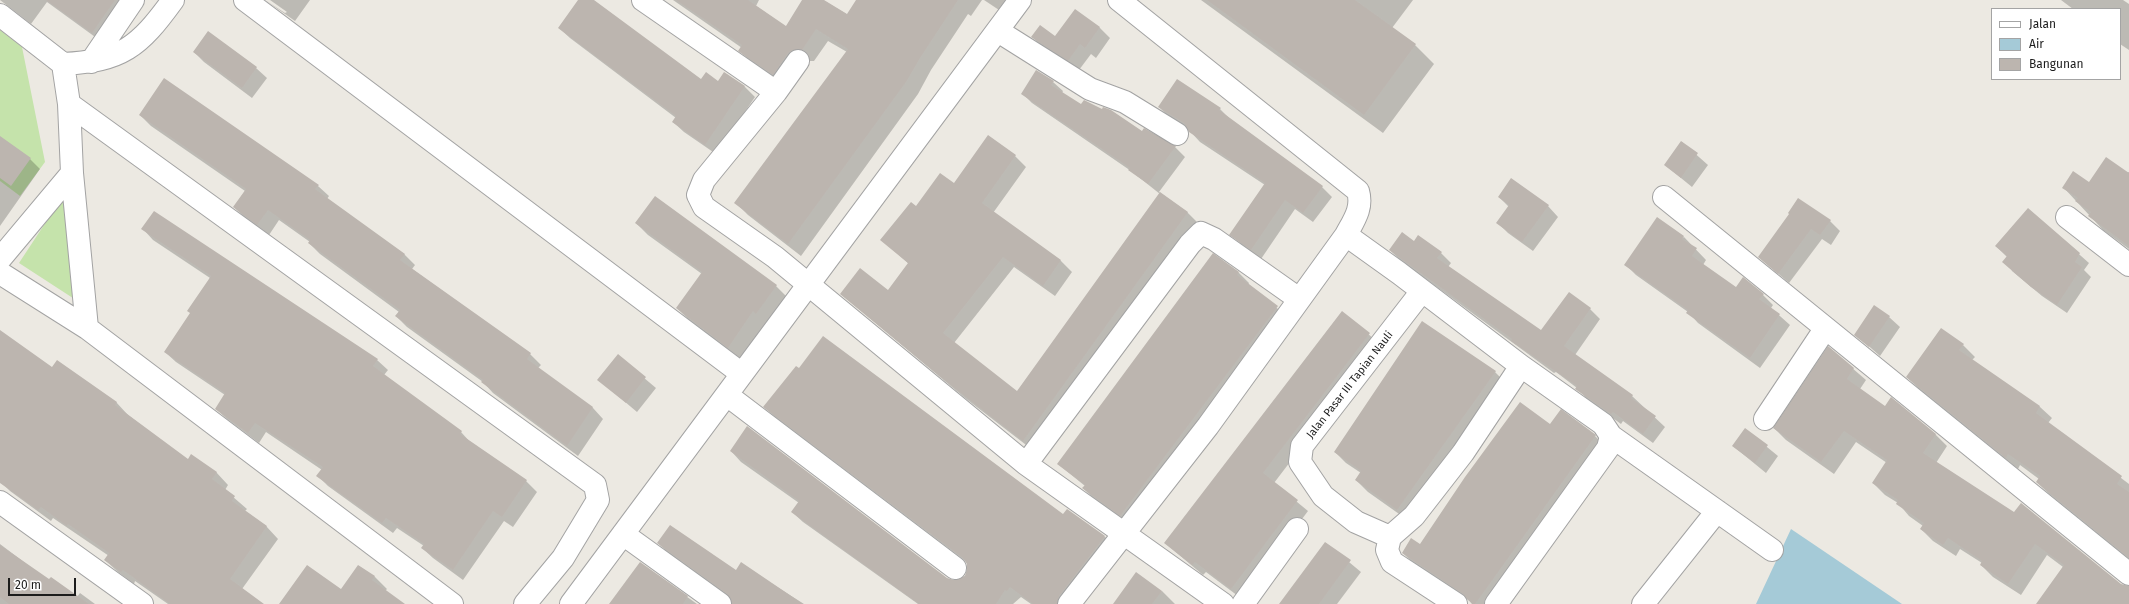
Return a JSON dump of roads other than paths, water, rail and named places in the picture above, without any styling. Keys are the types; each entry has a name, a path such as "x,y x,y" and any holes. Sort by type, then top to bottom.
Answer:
{"street":[{"path":"91,62 133,0"},
{"path":"0,15 63,64 91,62 119,54 133,45 160,17 173,0"},
{"path":"245,0 742,374"},
{"path":"643,0 776,92"},
{"path":"571,604 1020,0"},
{"path":"1069,604 1208,426 1346,235 1359,211 1361,200 1358,191 1119,0"},
{"path":"998,31 1090,89 1125,102 1177,134"},
{"path":"798,61 776,92 704,180 698,195 704,207 775,257 1026,464 1124,532 1223,604"},
{"path":"63,64 69,104 72,173 87,328"},
{"path":"69,104 595,485 598,500 563,558 525,604"},
{"path":"0,259 72,173"},
{"path":"1664,197 2129,574"},
{"path":"2068,217 2129,265"},
{"path":"1026,464 1190,244 1201,233 1214,239 1299,299"},
{"path":"1346,235 1521,366 1603,424 1611,436 1772,550"},
{"path":"0,273 87,328 452,604"},
{"name":"Jalan Pasar III Tapian Nauli","path":"1390,537 1356,522 1323,496 1300,462 1302,446 1422,291"},
{"path":"1765,419 1825,328"},
{"path":"1456,604 1392,562 1387,550 1390,537 1414,516 1463,453 1521,366"},
{"path":"727,395 955,568"},
{"path":"1496,604 1608,448 1611,436"},
{"path":"0,502 142,604"},
{"path":"1643,604 1717,511"},
{"path":"1243,604 1297,529"},
{"path":"623,534 720,604"}],"water":[{"path":"1791,529 1902,604 1756,604"}]}
